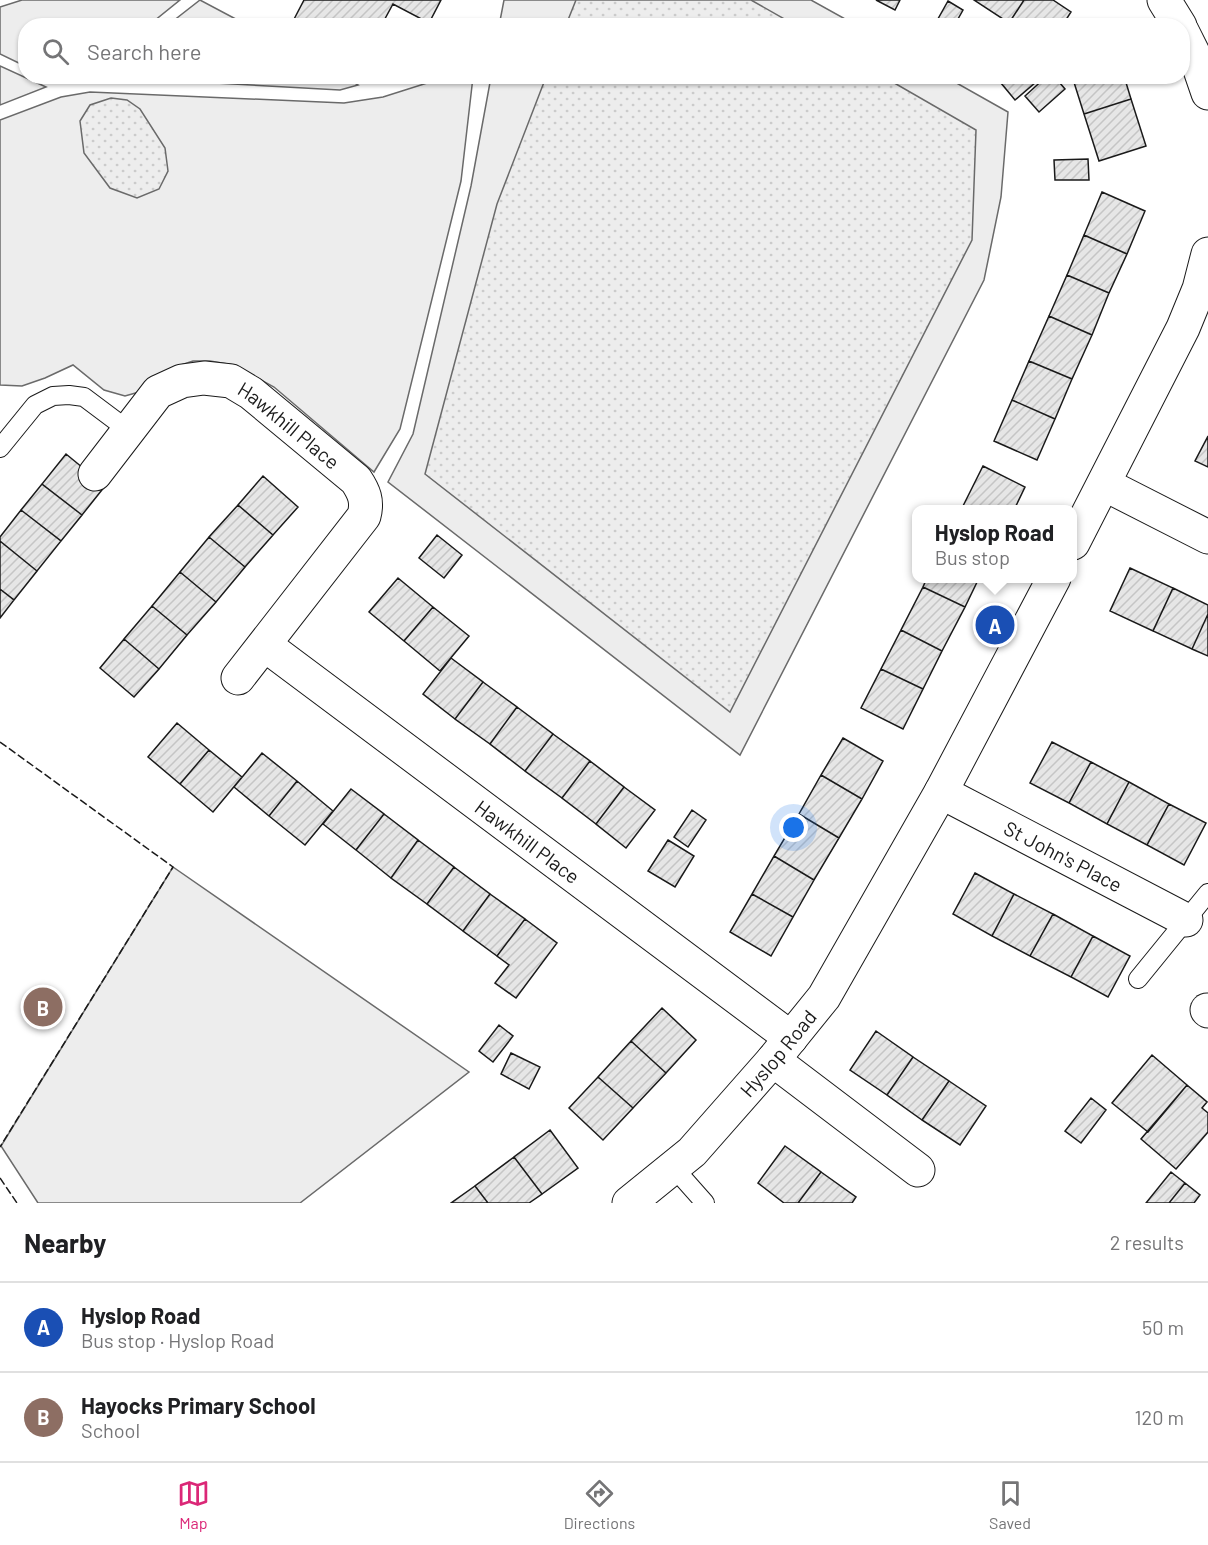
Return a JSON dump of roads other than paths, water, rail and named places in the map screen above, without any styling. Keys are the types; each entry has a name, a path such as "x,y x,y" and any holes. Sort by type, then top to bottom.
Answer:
{"street":[{"path":"1164,0 1175,18"},
{"path":"1190,47 1208,93"},
{"path":"1077,535 1183,328 1199,289 1208,254"},
{"name":"Hawkhill Place","path":"95,474 158,392 182,381 204,378 231,381 251,393 356,480 364,492 367,505 364,516 238,678"},
{"path":"1104,484 1208,537"},
{"name":"Hyslop Road","path":"629,1203 693,1152 824,997 941,792 1052,583"},
{"name":"Hawkhill Place","path":"265,645 782,1049 918,1170"},
{"name":"St John's Place","path":"941,792 1186,920"}],"lane":[{"path":"0,448 35,405 53,396 69,394 84,397 128,430"},
{"path":"1138,979 1208,893"},
{"path":"674,1168 705,1203"}],"place":[{"name":"Hyslop Road","path":"995,625"},
{"name":"Hayocks Primary School","path":"43,1007"}]}
